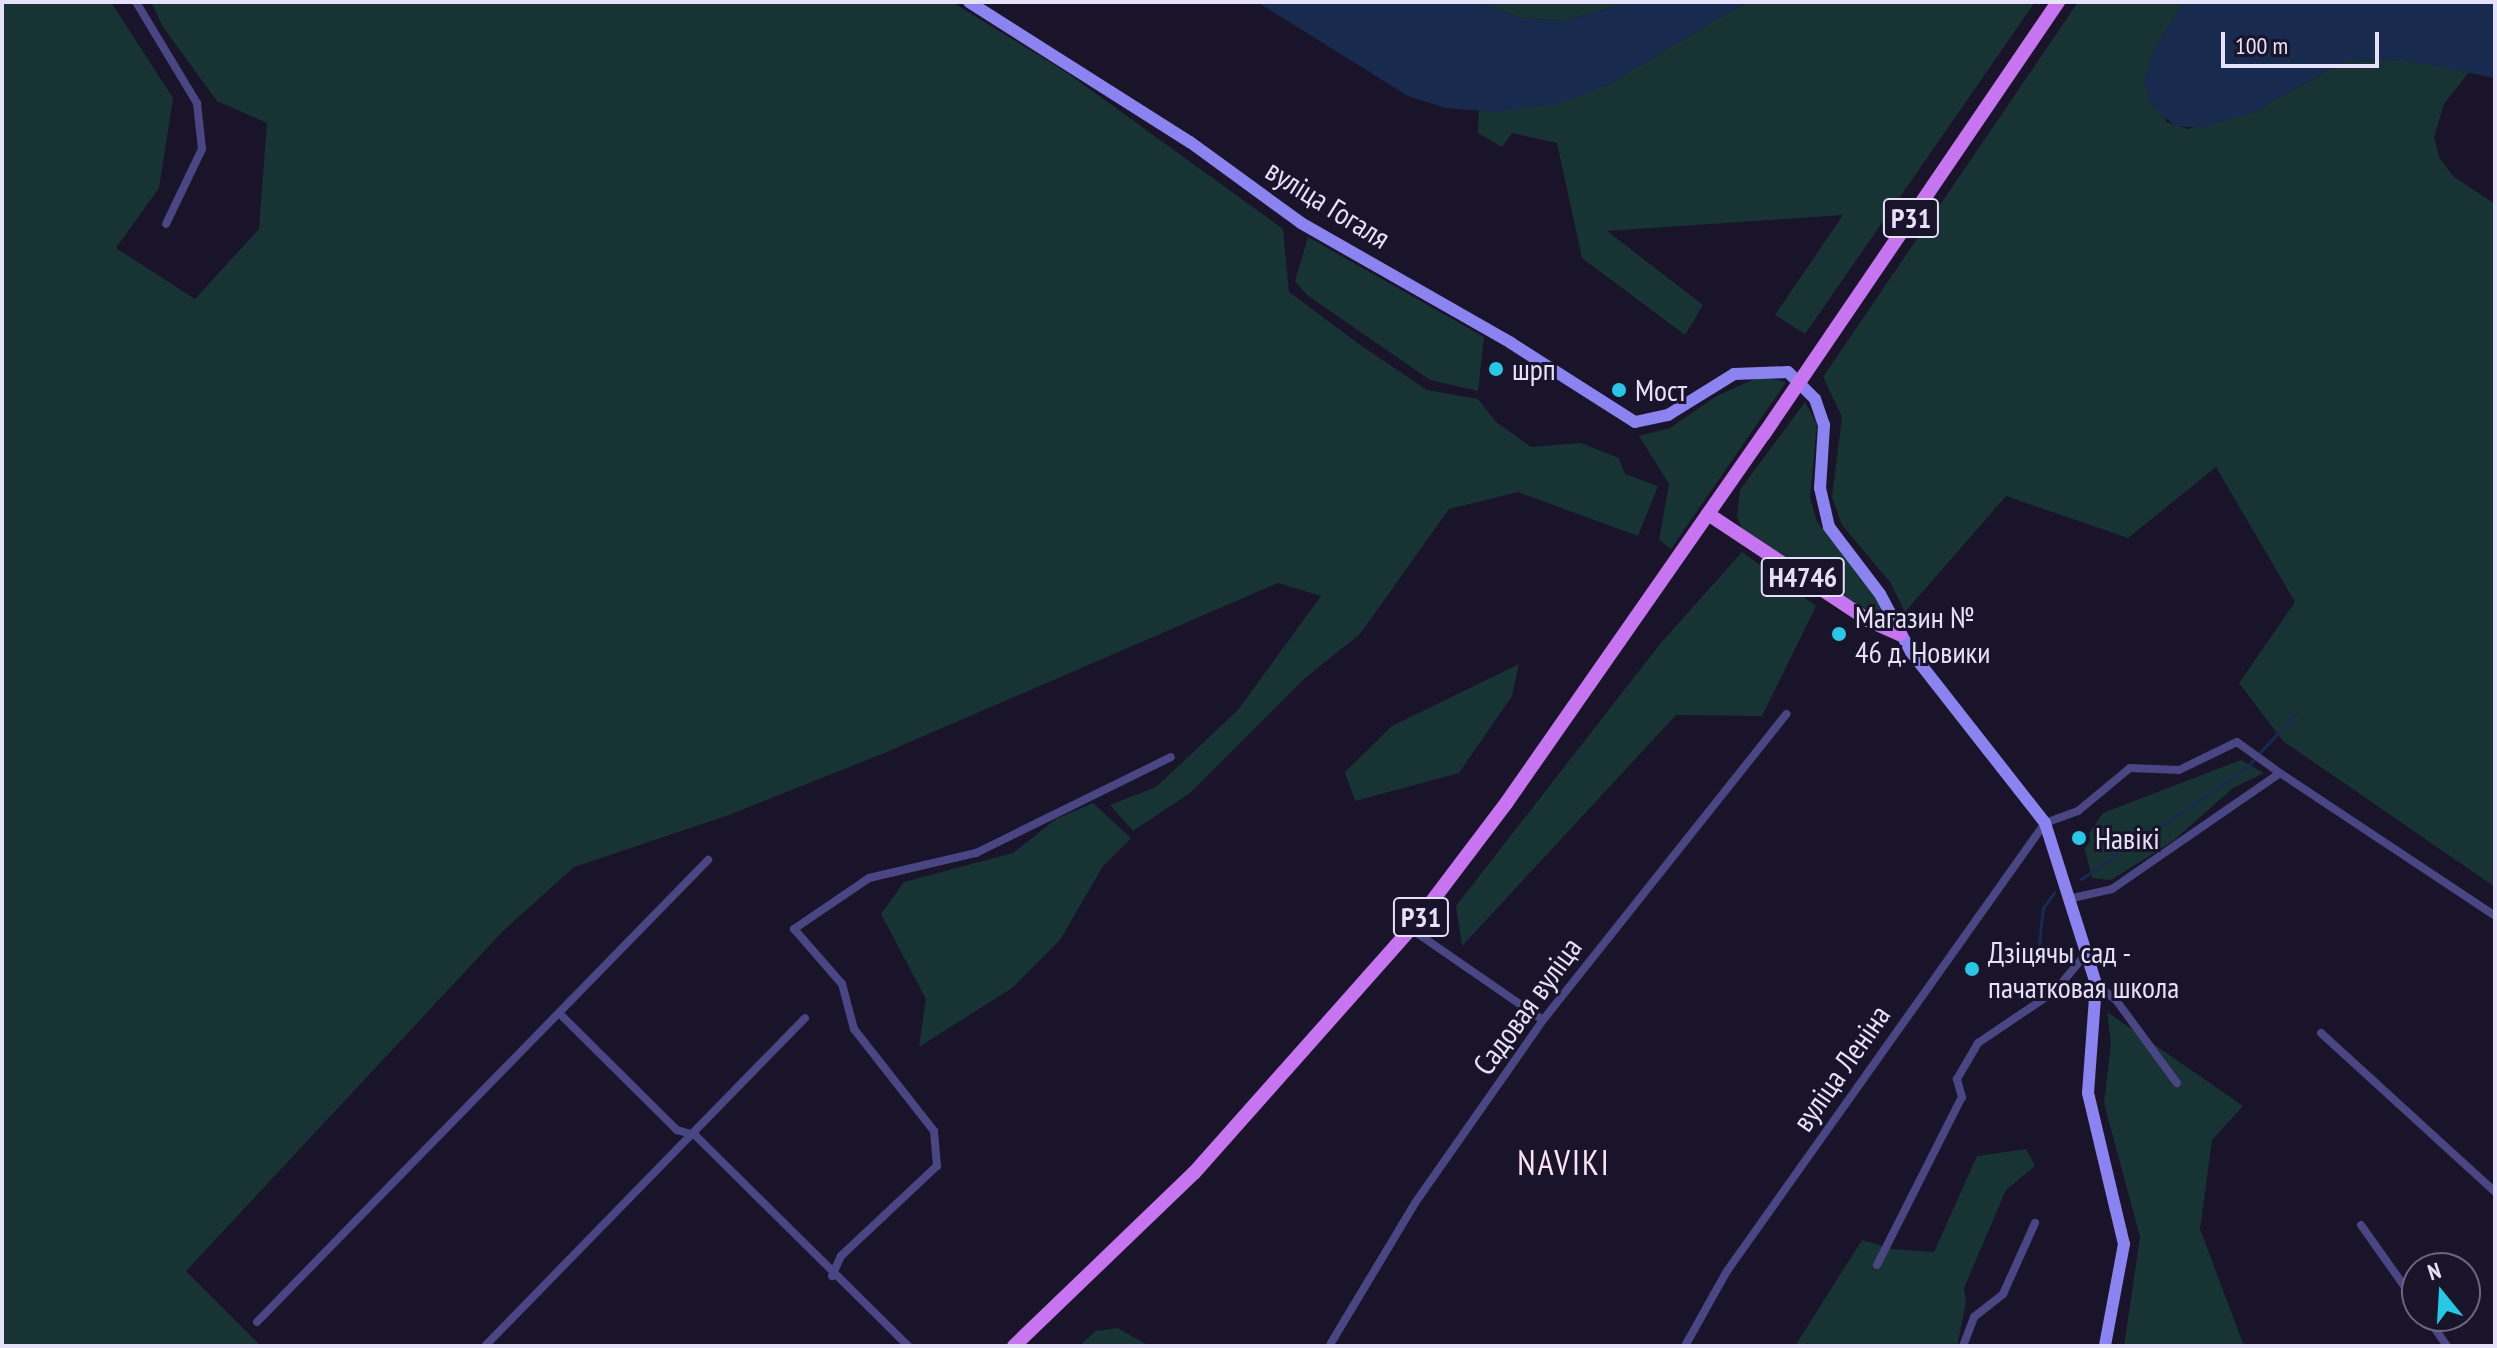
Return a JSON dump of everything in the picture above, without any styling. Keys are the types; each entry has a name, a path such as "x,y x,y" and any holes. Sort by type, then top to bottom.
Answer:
{"main road":[{"name":"Р31","path":"1014,1346 1194,1173 1411,929 1491,826 1764,434 2058,2"},
{"name":"Н4746","path":"1708,514 1868,620 1900,634"}],"street":[{"path":"136,2 197,103 202,149 166,224"},
{"name":"вуліца Гогаля","path":"969,2 1190,142 1301,223 1511,343 1635,422 1668,415 1734,374 1788,372 1821,411 1820,488 1829,527 1880,594 1900,634"},
{"name":"Н4746","path":"1900,634 2045,823 2096,984 2088,1093 2124,1244 2105,1346"},
{"name":"Садовая вуліца","path":"1331,1343 1415,1203 1543,1020 1786,714"},
{"path":"2045,823 2078,811 2130,768 2179,770 2237,742 2495,916"},
{"path":"832,1276 841,1256 937,1166 934,1131 854,1029 842,984 794,929 869,878 976,853 1171,757"},
{"path":"2068,899 2112,889 2280,773"},
{"name":"вуліца Леніна","path":"1685,1346 1727,1271 2045,823"},
{"path":"257,1322 708,860"},
{"path":"1411,929 1543,1020"},
{"path":"1877,1265 1962,1097 1957,1079 1978,1043 2055,991 2085,955"},
{"path":"2096,984 2116,1000 2177,1083"},
{"path":"560,1014 677,1130 695,1135 825,1259 832,1276 908,1346"},
{"path":"485,1346 695,1135 805,1018"},
{"path":"2321,1033 2495,1192"},
{"path":"1963,1346 1974,1317 2003,1294 2035,1223"},
{"path":"2361,1225 2401,1281"}],"green space":[{"path":"2,2 111,2 173,98 159,188 116,248 195,299 259,229 267,123 217,101 163,27 151,2 952,2 1066,72 1283,229 1289,292 1359,344 1427,390 1478,399 1496,422 1531,447 1581,443 1619,458 1625,474 1658,486 1638,536 1518,492 1449,509 1360,634 1305,678 1190,793 1133,831 1110,805 1156,787 1238,710 1321,596 1278,583 882,754 729,815 574,867 502,932 186,1271 261,1346 2,1346"},
{"path":"1479,2 1633,2 1563,21 1519,18"},
{"path":"1746,2 2035,2 1805,334 1775,315 1843,215 1607,231 1703,305 1685,335 1582,258 1557,143 1512,133 1502,147 1478,133 1479,111 1606,86"},
{"path":"2078,2 2183,2 2151,56 2166,122 2188,129 2254,112 2345,61 2404,60 2469,72 2444,104 2434,137 2440,159 2454,177 2495,204 2495,887 2283,741 2239,683 2295,602 2216,467 2128,538 2006,496 1905,612 1890,582 1842,525 1832,497 1842,417 1823,377"},
{"path":"1308,237 1484,337 1478,391 1430,380 1307,295 1295,281"},
{"path":"1761,376 1786,382 1671,549 1659,540 1669,484 1639,436 1670,428 1715,397"},
{"path":"1805,402 1817,424 1810,498 1817,522 1879,600 1882,608 1874,615 1742,528 1737,517 1740,490"},
{"path":"1742,552 1816,606 1762,716 1676,715 1462,946 1456,906 1660,644"},
{"path":"1519,664 1512,696 1459,773 1355,801 1345,772 1392,726"},
{"path":"2241,760 2264,773 2233,788 2173,841 2111,880 2092,878 2083,842 2103,813"},
{"path":"1093,803 1131,838 1103,866 1060,940 1012,988 919,1047 926,999 881,914 904,882 1013,853 1056,819"},
{"path":"2107,1012 2243,1106 2212,1140 2200,1229 2244,1346 2124,1346 2140,1237 2104,1103 2111,1043"},
{"path":"2026,1149 2035,1166 2006,1190 1964,1288 1966,1303 1957,1346 1795,1346 1862,1240 1892,1249 1934,1252 1977,1156"},
{"path":"1118,1328 1149,1346 1079,1346 1096,1331"}],"water":[{"path":"1257,2 1479,2 1519,18 1563,21 1633,2 1746,2 1606,86 1559,104 1496,112 1446,108 1408,96"},
{"path":"2183,2 2495,2 2495,78 2404,60 2345,61 2254,112 2201,128 2175,126 2150,104 2144,81 2151,56"}],"waterway":[{"path":"2081,879 2244,770 2296,713"},
{"path":"2038,953 2043,908 2054,893"}],"place":[{"name":"шрп","path":"1496,369"},
{"name":"Мост","path":"1619,390"},
{"name":"Магазин № 46 д. Новики","path":"1839,634"},
{"name":"Навікі","path":"2079,838"},
{"name":"Дзіцячы сад - пачатковая школа","path":"1972,969"}],"district":[{"name":"NAVIKI","path":"1564,1163"}]}
